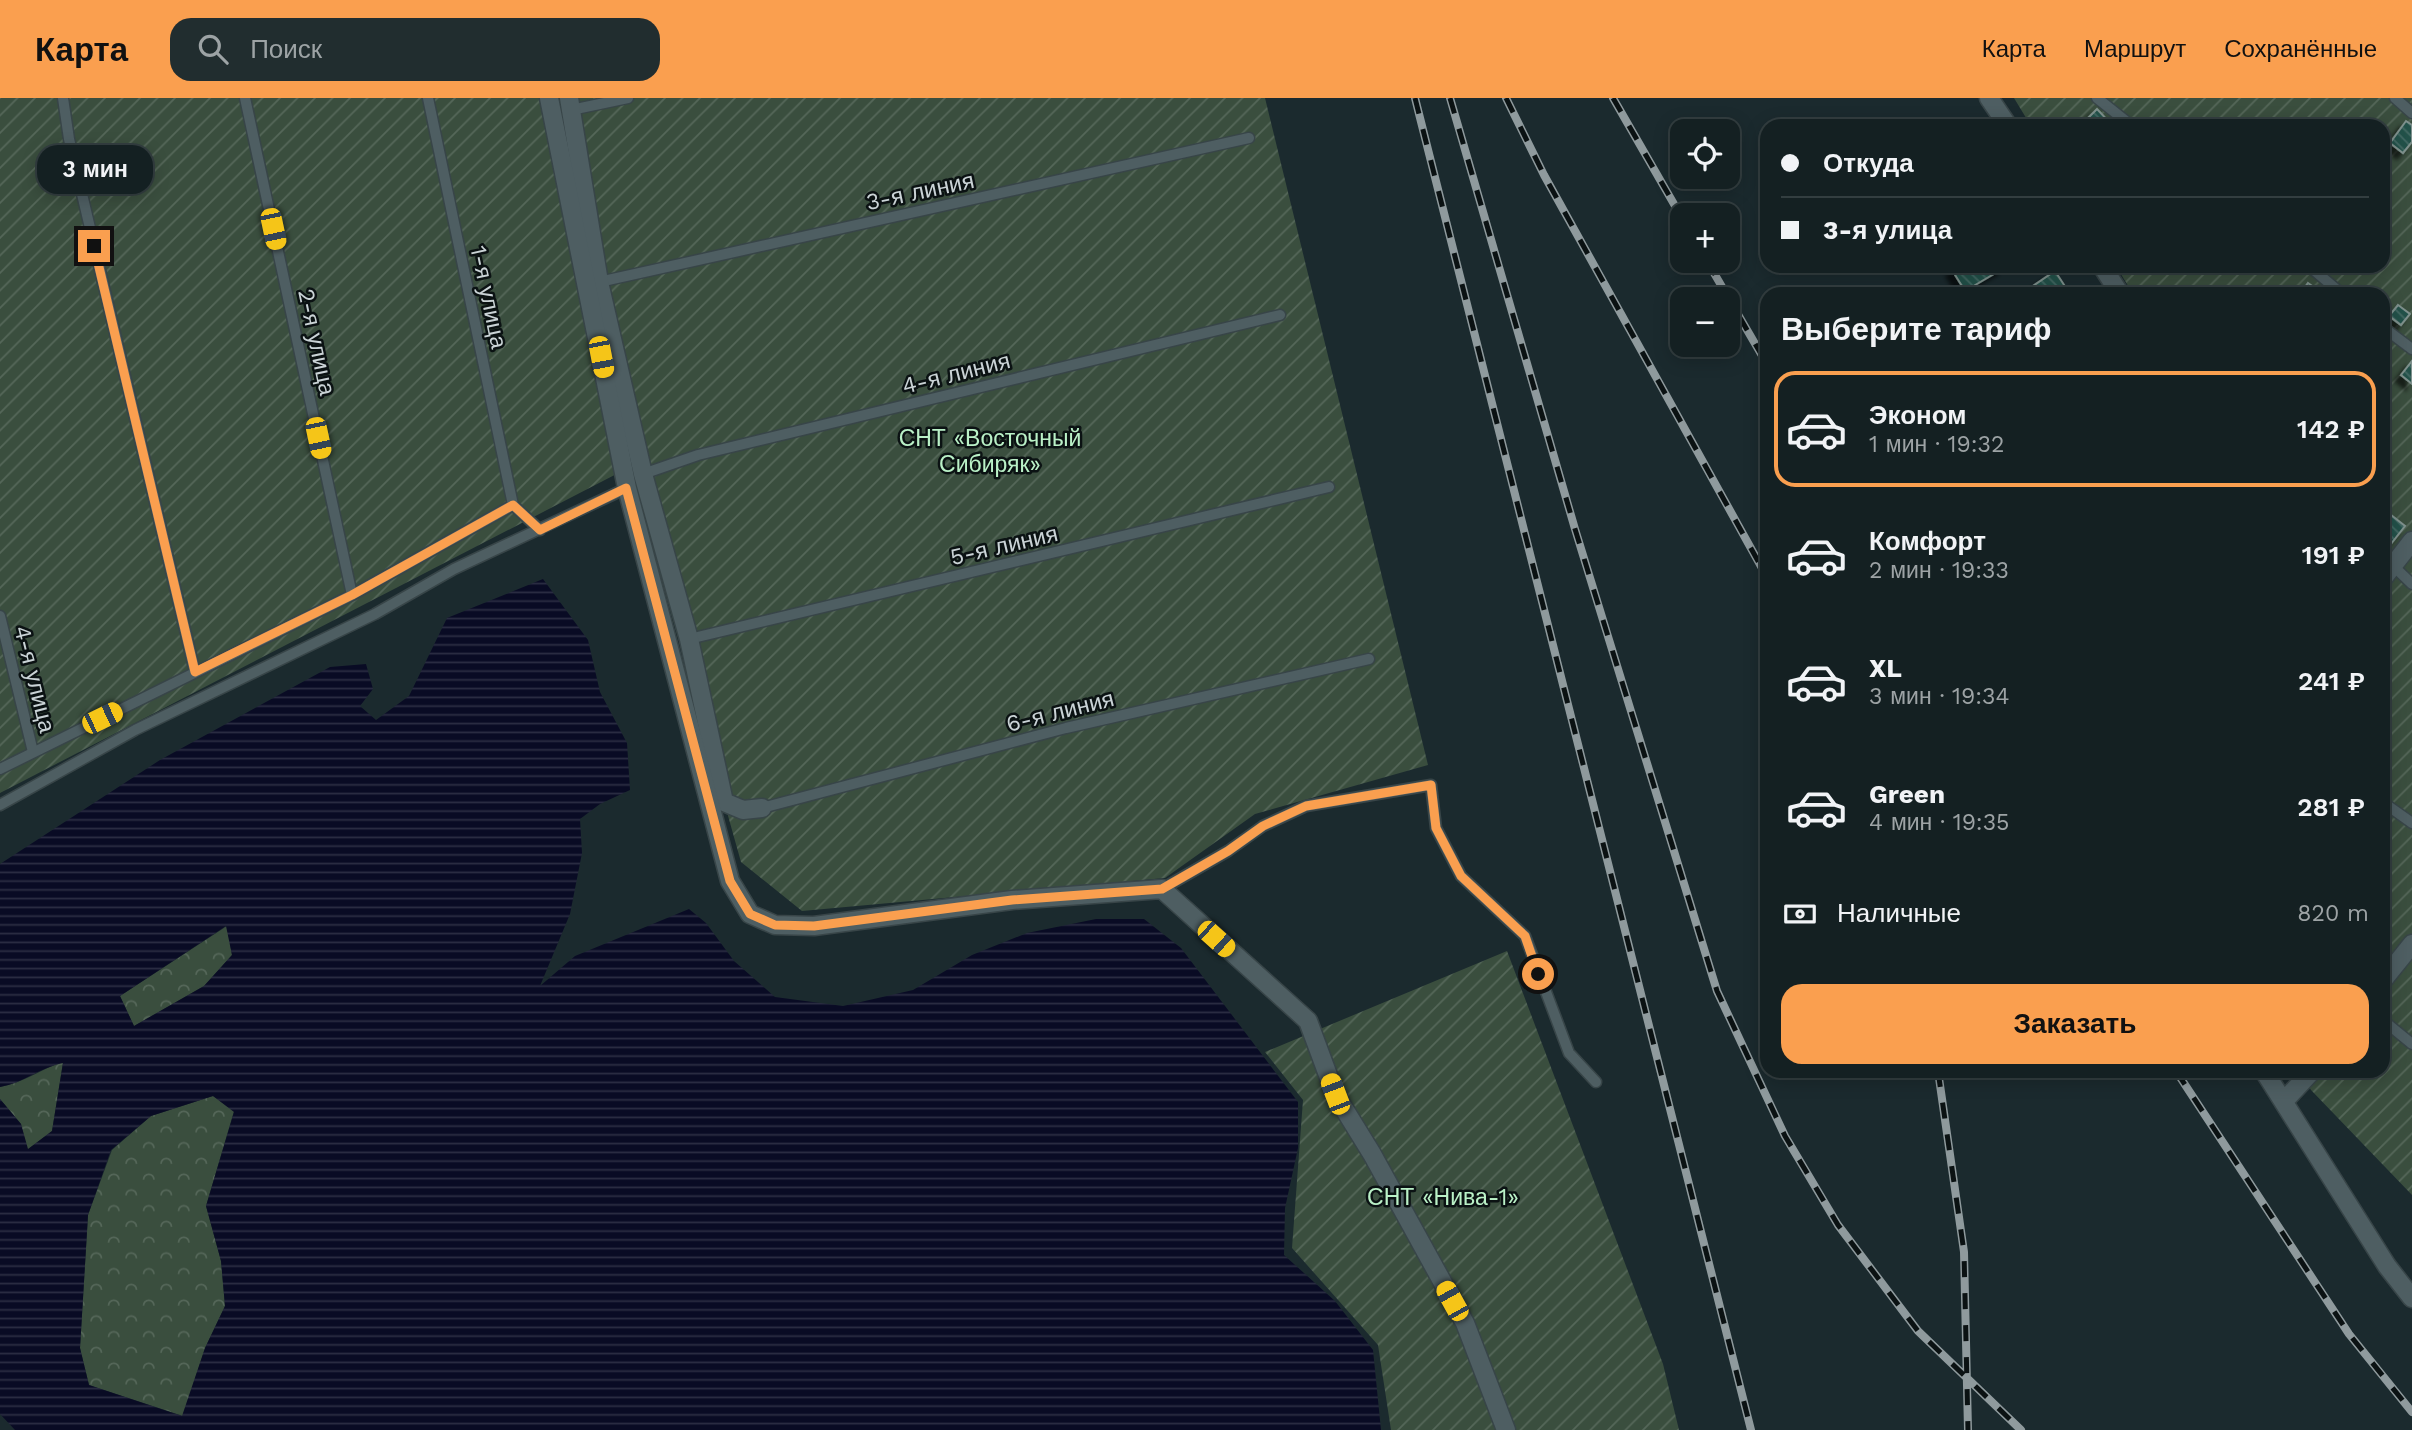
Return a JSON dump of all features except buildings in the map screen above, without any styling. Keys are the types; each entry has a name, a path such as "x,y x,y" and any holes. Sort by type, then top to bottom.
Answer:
{"street":[{"path":"549,98 626,488 730,881 750,914 775,925 814,926 1012,900 1162,889 1308,1021 1335,1094 1372,1154 1465,1323 1506,1430"},
{"path":"1989,98 2003,119"},
{"path":"570,104 599,282 643,474 688,639 724,802 743,810 762,808"},
{"path":"2390,563 2412,541"},
{"path":"2390,972 2412,944"},
{"path":"2269,1078 2387,1266 2412,1298"},
{"path":"2284,1101 2305,1078"}],"lane":[{"path":"64,98 69,139 195,672"},
{"name":"2-я улица","path":"245,98 352,595"},
{"name":"1-я улица","path":"428,98 513,505"},
{"path":"570,104 628,98"},
{"path":"2097,98 2123,119"},
{"path":"2395,98 2412,113"},
{"name":"3-я линия","path":"599,282 1249,138"},
{"path":"2317,273 2334,287"},
{"name":"4-я линия","path":"643,474 698,455 1280,315"},
{"path":"2390,332 2412,349"},
{"name":"5-я линия","path":"688,639 1329,487"},
{"path":"0,805 135,730 375,614 454,569 626,488"},
{"path":"0,769 352,595 513,505 540,530"},
{"path":"2390,568 2412,584"},
{"name":"4-я улица","path":"0,616 33,752"},
{"name":"6-я линия","path":"762,808 1066,729 1369,659"},
{"path":"1162,889 1228,851 1263,826 1306,806 1431,785 1436,828 1461,876 1525,936 1569,1053 1596,1082"},
{"path":"2390,807 2412,823"},
{"path":"2390,1026 2412,1044"}],"green space":[{"name":"СНТ «Восточный Сибиряк»","path":"0,98 1265,98 1428,765 1255,814 1165,878 802,911 741,862 630,467 0,793"},
{"path":"2014,98 2412,98 2412,1195 2311,1090 2303,1078 2390,1078 2390,287 2129,287 2120,273 2390,273 2390,119 2027,119"},
{"path":"227,926 232,955 204,986 134,1026 120,996"},
{"name":"СНТ «Нива-1»","path":"1507,951 1663,1364 1679,1430 1391,1430 1378,1345 1292,1248 1303,1100 1265,1052"},
{"path":"63,1062 52,1131 27,1150 21,1124 0,1099 0,1087"},
{"path":"213,1096 234,1111 206,1206 221,1261 225,1306 205,1348 183,1416 89,1385 80,1348 88,1215 112,1150 151,1116"}],"water":[{"path":"543,579 588,640 600,692 627,743 630,790 600,804 580,819 582,853 570,914 540,986 575,956 689,909 706,923 734,961 775,997 843,1006 913,990 972,955 1027,933 1096,919 1144,919 1181,948 1298,1102 1298,1148 1285,1208 1284,1255 1335,1301 1373,1350 1381,1430 15,1430 0,1414 0,1099 21,1124 28,1149 52,1131 63,1063 0,1087 0,864 160,760 330,667 366,664 373,689 360,706 376,720 409,696 447,618","holes":["226,926 232,955 204,986 134,1026 120,996","213,1096 234,1112 206,1206 221,1261 225,1306 205,1348 182,1416 89,1385 80,1348 88,1215 111,1150 151,1116"]}],"railway":[{"path":"1415,98 1751,1430"},
{"path":"1450,98 1575,529 1717,991 1785,1136 1838,1225 1918,1331 2021,1430"},
{"path":"1506,98 1544,175 1760,565"},
{"path":"1613,98 1673,203"},
{"path":"1714,273 1760,352"},
{"path":"1939,1078 1964,1252 1968,1430"},
{"path":"2181,1078 2349,1334 2412,1412"}],"route":[{"path":"94,246 195,672 352,595 513,505 540,530 626,488 730,881 750,914 775,925 814,926 1012,900 1162,889 1228,851 1263,826 1306,806 1431,785 1436,828 1461,876 1525,936 1538,974"}]}
